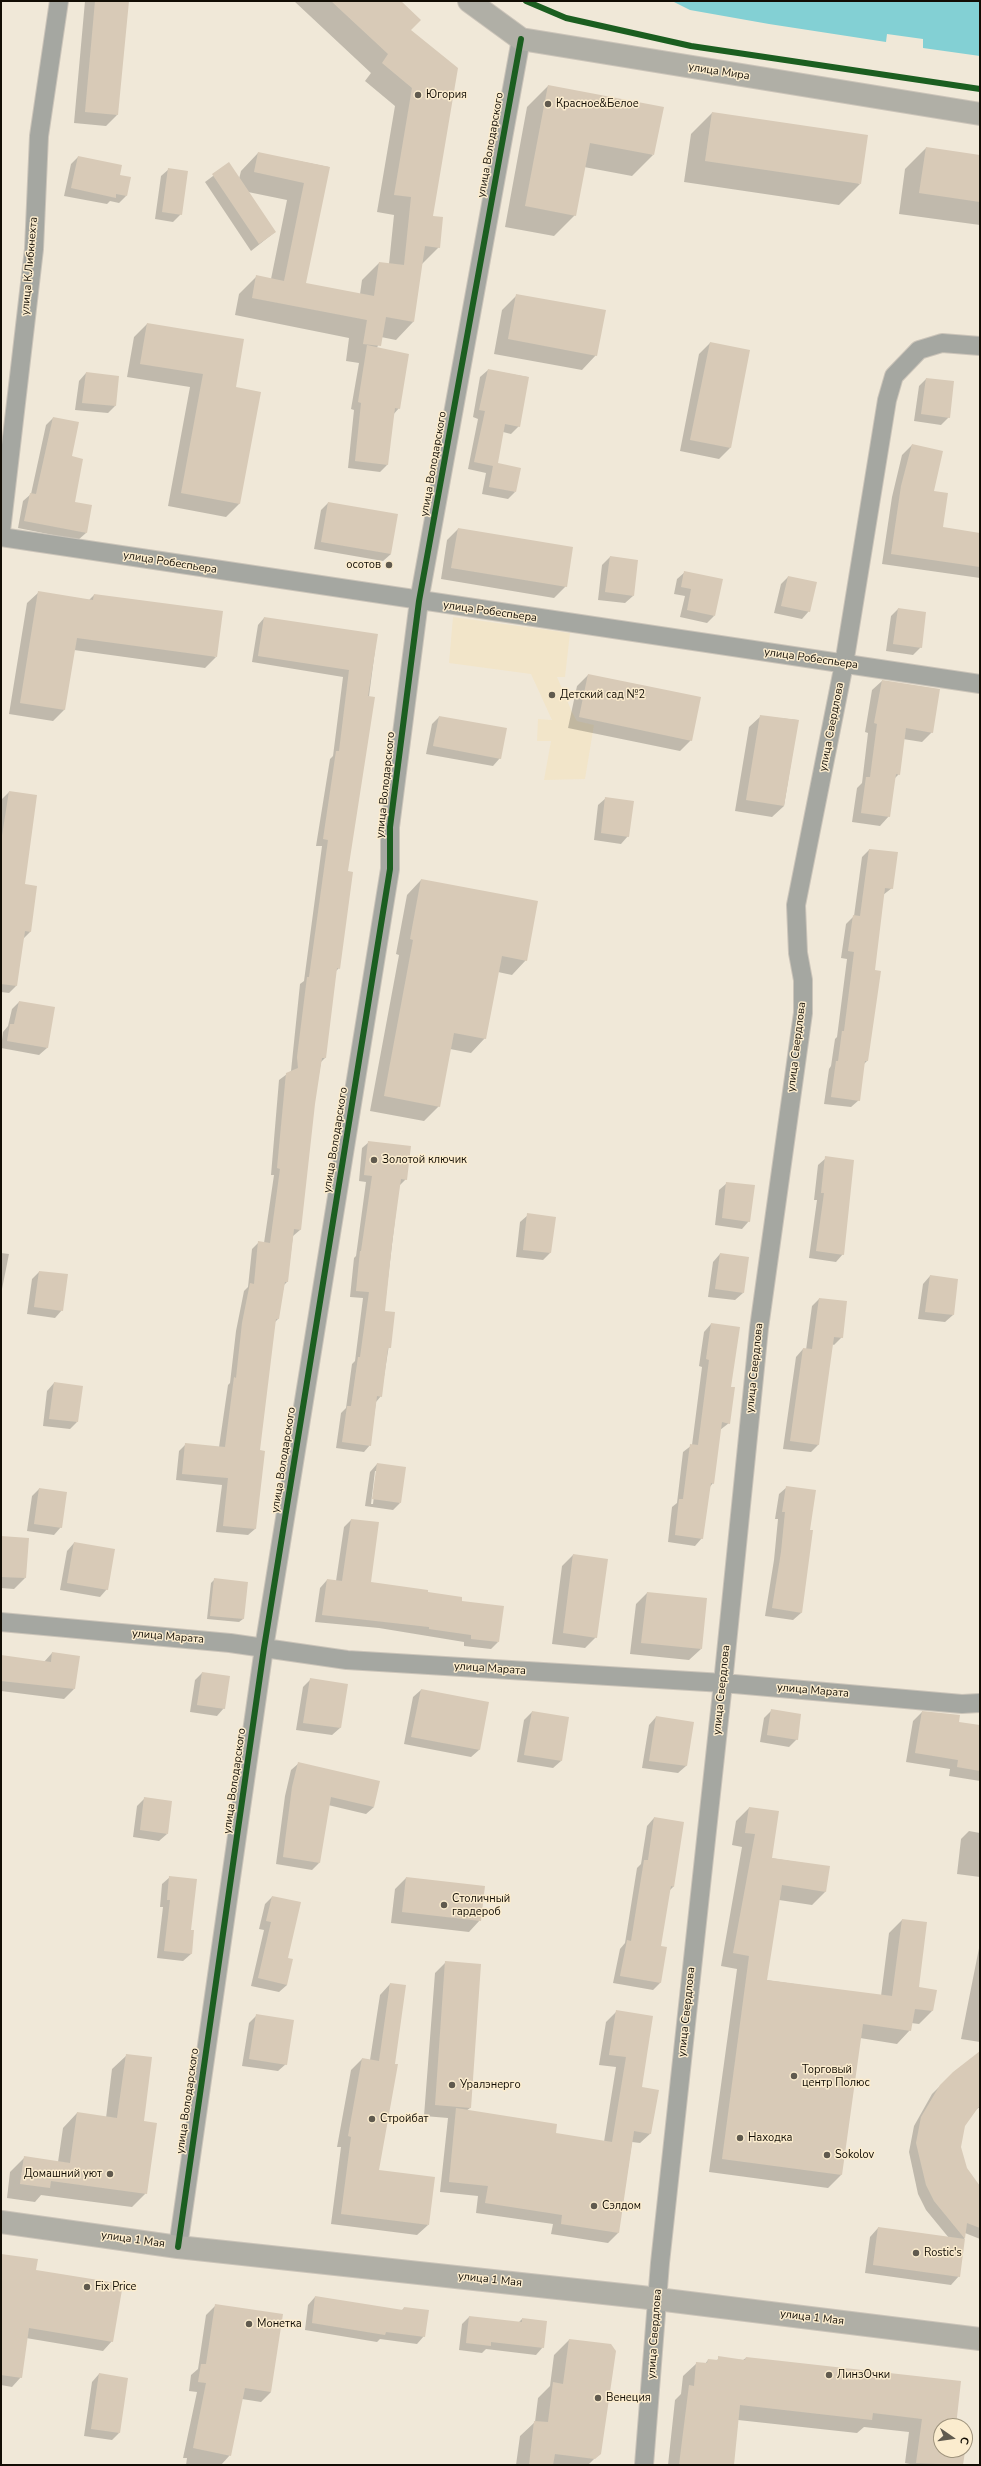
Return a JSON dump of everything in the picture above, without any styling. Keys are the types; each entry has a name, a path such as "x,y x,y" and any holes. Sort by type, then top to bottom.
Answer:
{"main road":[{"name":"улица Мира","path":"470,1 521,39 980,114"},
{"name":"улица 1 Мая","path":"1,2222 178,2246 657,2299 980,2339"}],"street":[{"name":"улица К.Либкнехта","path":"1,531 34,248 39,136 59,1"},
{"name":"улица Володарского","path":"178,2246 264,1648 390,869 390,826 419,601 521,39"},
{"name":"улица Свердлова","path":"644,2465 657,2299 723,1683 759,1328 803,1013 804,980 798,953 796,905 844,664 887,400 894,376 919,350 942,343 980,346"},
{"name":"улица Робеспьера","path":"1,537 419,601 980,684"},
{"name":"улица Марата","path":"1,1622 264,1648 347,1660 723,1683 962,1704 980,1703"}],"shaded area":[{"name":"Детский сад №2","path":"453,617 570,633 565,677 557,677 577,721 594,725 585,779 544,780 551,741 537,741 538,719 552,720 531,674 449,663"}],"water":[{"path":"672,1 980,1 980,56 923,48 923,39 887,34 886,42 690,10"}],"building":[{"path":"95,1 129,1 118,115 85,112"},
{"path":"331,1 401,1 421,20 411,30 458,68 433,216 443,217 440,248 425,246 414,322 386,317 381,346 363,344 367,320 252,298 256,275 284,281 304,183 254,172 258,152 330,167 306,283 374,296 379,262 404,265 411,197 394,195 412,88 382,63 388,54"},
{"path":"548,85 664,107 654,155 590,143 576,216 525,206"},
{"path":"712,112 868,135 861,184 705,161"},
{"path":"926,147 980,155 980,202 919,193"},
{"path":"78,156 122,165 120,175 131,177 127,196 116,194 116,198 71,188"},
{"path":"229,162 276,232 259,244 212,174"},
{"path":"168,168 188,171 182,215 162,212"},
{"path":"516,294 606,310 597,356 508,339"},
{"path":"147,323 244,339 236,387 261,392 240,504 181,493 203,374 140,364"},
{"path":"710,342 750,350 731,448 690,440"},
{"path":"367,345 409,354 400,409 395,408 388,465 355,461 361,403 358,402"},
{"path":"488,369 529,377 520,427 505,424 498,463 521,468 516,492 489,487 493,466 474,462 485,411 479,410"},
{"path":"86,372 119,376 116,406 82,403"},
{"path":"926,378 954,381 950,418 921,414"},
{"path":"53,417 79,422 72,456 83,459 75,502 92,505 87,533 24,521 30,493 36,494"},
{"path":"912,444 943,451 934,491 948,493 943,527 980,533 980,567 891,554 901,486"},
{"path":"328,502 398,514 391,554 321,542"},
{"path":"458,528 573,547 567,587 451,568"},
{"path":"610,556 638,560 634,596 605,592"},
{"path":"684,571 723,579 715,616 687,610 691,589 681,587"},
{"path":"788,576 817,582 810,612 781,606"},
{"path":"38,591 93,600 94,594 223,611 217,657 77,638 65,710 20,703"},
{"path":"898,608 926,612 922,648 893,644"},
{"path":"264,617 378,634 368,696 375,697 348,871 353,872 340,969 337,968 326,1058 322,1058 315,1104 301,1230 294,1229 288,1282 285,1282 279,1319 276,1319 260,1450 265,1451 256,1529 223,1526 228,1478 182,1474 185,1443 225,1447 234,1377 236,1378 242,1323 250,1283 254,1284 258,1241 270,1243 280,1169 277,1168 286,1073 298,1068 297,1057 307,977 309,977 328,840 323,839 336,751 339,751 349,670 258,656"},
{"path":"588,674 701,697 692,741 579,717"},
{"path":"882,680 940,689 933,733 906,728 900,775 896,774 890,817 861,813 866,777 870,777 877,724 874,723"},
{"path":"760,715 799,720 784,806 746,800"},
{"path":"439,716 507,728 501,759 433,746"},
{"path":"9,791 37,795 25,884 37,886 31,932 25,931 17,986 1,984 1,842"},
{"path":"605,797 634,801 629,837 601,833"},
{"path":"869,849 898,852 893,889 885,888 875,970 881,971 868,1061 865,1061 860,1101 831,1097 836,1061 838,1061 842,1031 844,1031 854,952 848,951 853,915 860,916"},
{"path":"421,879 538,901 527,961 502,956 486,1039 454,1033 440,1107 384,1096 413,940 410,939"},
{"path":"19,1001 55,1007 48,1048 7,1041 10,1024 14,1024"},
{"path":"368,1141 411,1146 407,1180 401,1179 385,1311 395,1312 391,1348 388,1348 382,1397 377,1396 371,1446 342,1442 347,1406 351,1406 358,1357 360,1357 369,1292 356,1291 360,1251 372,1176 364,1175"},
{"path":"825,1156 854,1160 844,1255 816,1251 824,1193 821,1193"},
{"path":"726,1182 755,1185 750,1222 722,1218"},
{"path":"527,1213 556,1217 551,1253 523,1250"},
{"path":"720,1253 749,1257 744,1293 715,1289"},
{"path":"39,1271 68,1274 63,1311 34,1307"},
{"path":"930,1275 958,1279 954,1315 925,1312"},
{"path":"819,1298 847,1301 843,1338 834,1337 819,1445 790,1441 803,1348 812,1349"},
{"path":"711,1323 740,1327 731,1387 735,1387 730,1424 722,1422 714,1484 711,1483 703,1539 675,1535 679,1499 683,1499 690,1444 698,1445 709,1360 706,1359"},
{"path":"54,1382 83,1386 78,1422 49,1419"},
{"path":"377,1463 406,1467 401,1503 372,1499"},
{"path":"786,1486 816,1490 810,1530 813,1530 802,1613 772,1608 781,1552 785,1512 782,1512"},
{"path":"39,1488 67,1492 62,1528 34,1524"},
{"path":"351,1519 379,1522 371,1582 428,1590 428,1592 462,1597 462,1601 504,1606 499,1642 471,1639 471,1635 429,1629 429,1627 322,1615 327,1579 342,1581"},
{"path":"1,1536 29,1538 26,1578 1,1577"},
{"path":"74,1542 115,1549 108,1590 67,1583"},
{"path":"573,1554 608,1559 597,1638 563,1633"},
{"path":"214,1578 248,1582 244,1619 210,1616"},
{"path":"647,1592 707,1598 702,1649 641,1643"},
{"path":"52,1652 80,1656 75,1689 1,1681 1,1655 51,1662"},
{"path":"202,1672 230,1676 225,1709 197,1705"},
{"path":"310,1678 348,1684 341,1728 303,1723"},
{"path":"421,1689 489,1702 480,1750 411,1737"},
{"path":"771,1709 801,1714 798,1740 767,1735"},
{"path":"532,1711 569,1717 562,1761 524,1755"},
{"path":"922,1711 960,1715 959,1722 980,1725 980,1771 957,1767 958,1760 915,1753"},
{"path":"656,1716 694,1722 687,1766 649,1761"},
{"path":"298,1762 380,1781 374,1807 331,1797 320,1863 283,1857 292,1787"},
{"path":"144,1797 172,1801 168,1834 140,1830"},
{"name":"Торговый центр Полюс","path":"749,1807 779,1811 772,1858 830,1866 826,1892 782,1885 767,1980 892,1996 902,1919 927,1922 919,1987 937,1990 933,2011 915,2009 911,2031 863,2024 842,2175 722,2159 749,1956 733,1953 755,1834 745,1833"},
{"path":"654,1817 684,1822 674,1887 671,1886 661,1946 667,1947 661,1983 620,1976 627,1940 631,1941 644,1860 648,1860"},
{"path":"169,1876 197,1879 191,1930 194,1930 192,1954 164,1951 170,1900 167,1900"},
{"path":"406,1877 485,1886 481,1921 402,1912"},
{"path":"272,1896 301,1902 288,1958 293,1959 287,1985 258,1978 271,1922 266,1921"},
{"path":"445,1961 481,1964 471,2108 435,2105"},
{"path":"390,1983 406,1985 395,2064 398,2064 379,2170 435,2177 429,2225 341,2214 351,2137 348,2136 362,2058 379,2061"},
{"path":"616,2010 653,2016 642,2087 659,2090 651,2134 634,2131 619,2233 561,2224 562,2215 485,2203 488,2186 449,2182 456,2108 557,2124 556,2133 612,2142 626,2057 609,2055"},
{"path":"256,2014 294,2020 287,2065 249,2059"},
{"path":"980,2051 980,2105 965,2126 961,2147 967,2168 980,2186 980,2228 967,2223 965,2239 934,2201 926,2185 916,2143 921,2117 940,2085 953,2072"},
{"path":"126,2054 152,2057 144,2121 157,2123 147,2194 51,2181 50,2188 20,2184 24,2156 70,2163 77,2112 117,2118"},
{"path":"878,2227 965,2239 960,2277 873,2265"},
{"path":"1,2254 38,2259 36,2270 123,2284 113,2342 29,2328 22,2378 1,2375"},
{"path":"315,2296 403,2310 404,2307 429,2310 425,2337 386,2332 385,2335 312,2323"},
{"path":"215,2304 283,2314 271,2392 245,2388 231,2456 193,2448 206,2383 198,2382 201,2364 206,2364"},
{"path":"469,2316 522,2322 522,2318 547,2321 544,2348 491,2342 491,2346 466,2343"},
{"path":"569,2339 611,2344 616,2351 601,2454 595,2459 555,2454 553,2465 529,2465 534,2421 548,2422 553,2382 563,2384"},
{"path":"718,2356 745,2360 746,2357 961,2381 957,2418 933,2418 933,2458 964,2458 963,2465 916,2463 922,2419 873,2413 872,2420 740,2405 734,2465 679,2465 689,2385 694,2386 696,2362 707,2363 708,2359 718,2360"},
{"path":"99,2373 128,2378 120,2433 91,2429"}],"cycle path":[{"path":"526,1 566,18 691,46 980,89"},
{"path":"178,2247 264,1648 390,869 390,827 419,601 521,39"}],"place":[{"name":"Югория","path":"418,95"},
{"name":"Красное&Белое","path":"548,104"},
{"name":"осотов","path":"389,565"},
{"name":"Детский сад №2","path":"552,695"},
{"name":"Золотой ключик","path":"374,1160"},
{"name":"Столичный гардероб","path":"444,1905"},
{"name":"Торговый центр Полюс","path":"794,2076"},
{"name":"Уралэнерго","path":"452,2085"},
{"name":"Стройбат","path":"372,2119"},
{"name":"Находка","path":"740,2138"},
{"name":"Sokolov","path":"827,2155"},
{"name":"Домашний уют","path":"110,2174"},
{"name":"Сэлдом","path":"594,2206"},
{"name":"Rostic's","path":"916,2253"},
{"name":"Fix Price","path":"87,2287"},
{"name":"Монетка","path":"249,2324"},
{"name":"ЛинзОчки","path":"829,2375"},
{"name":"Венеция","path":"598,2398"}]}
